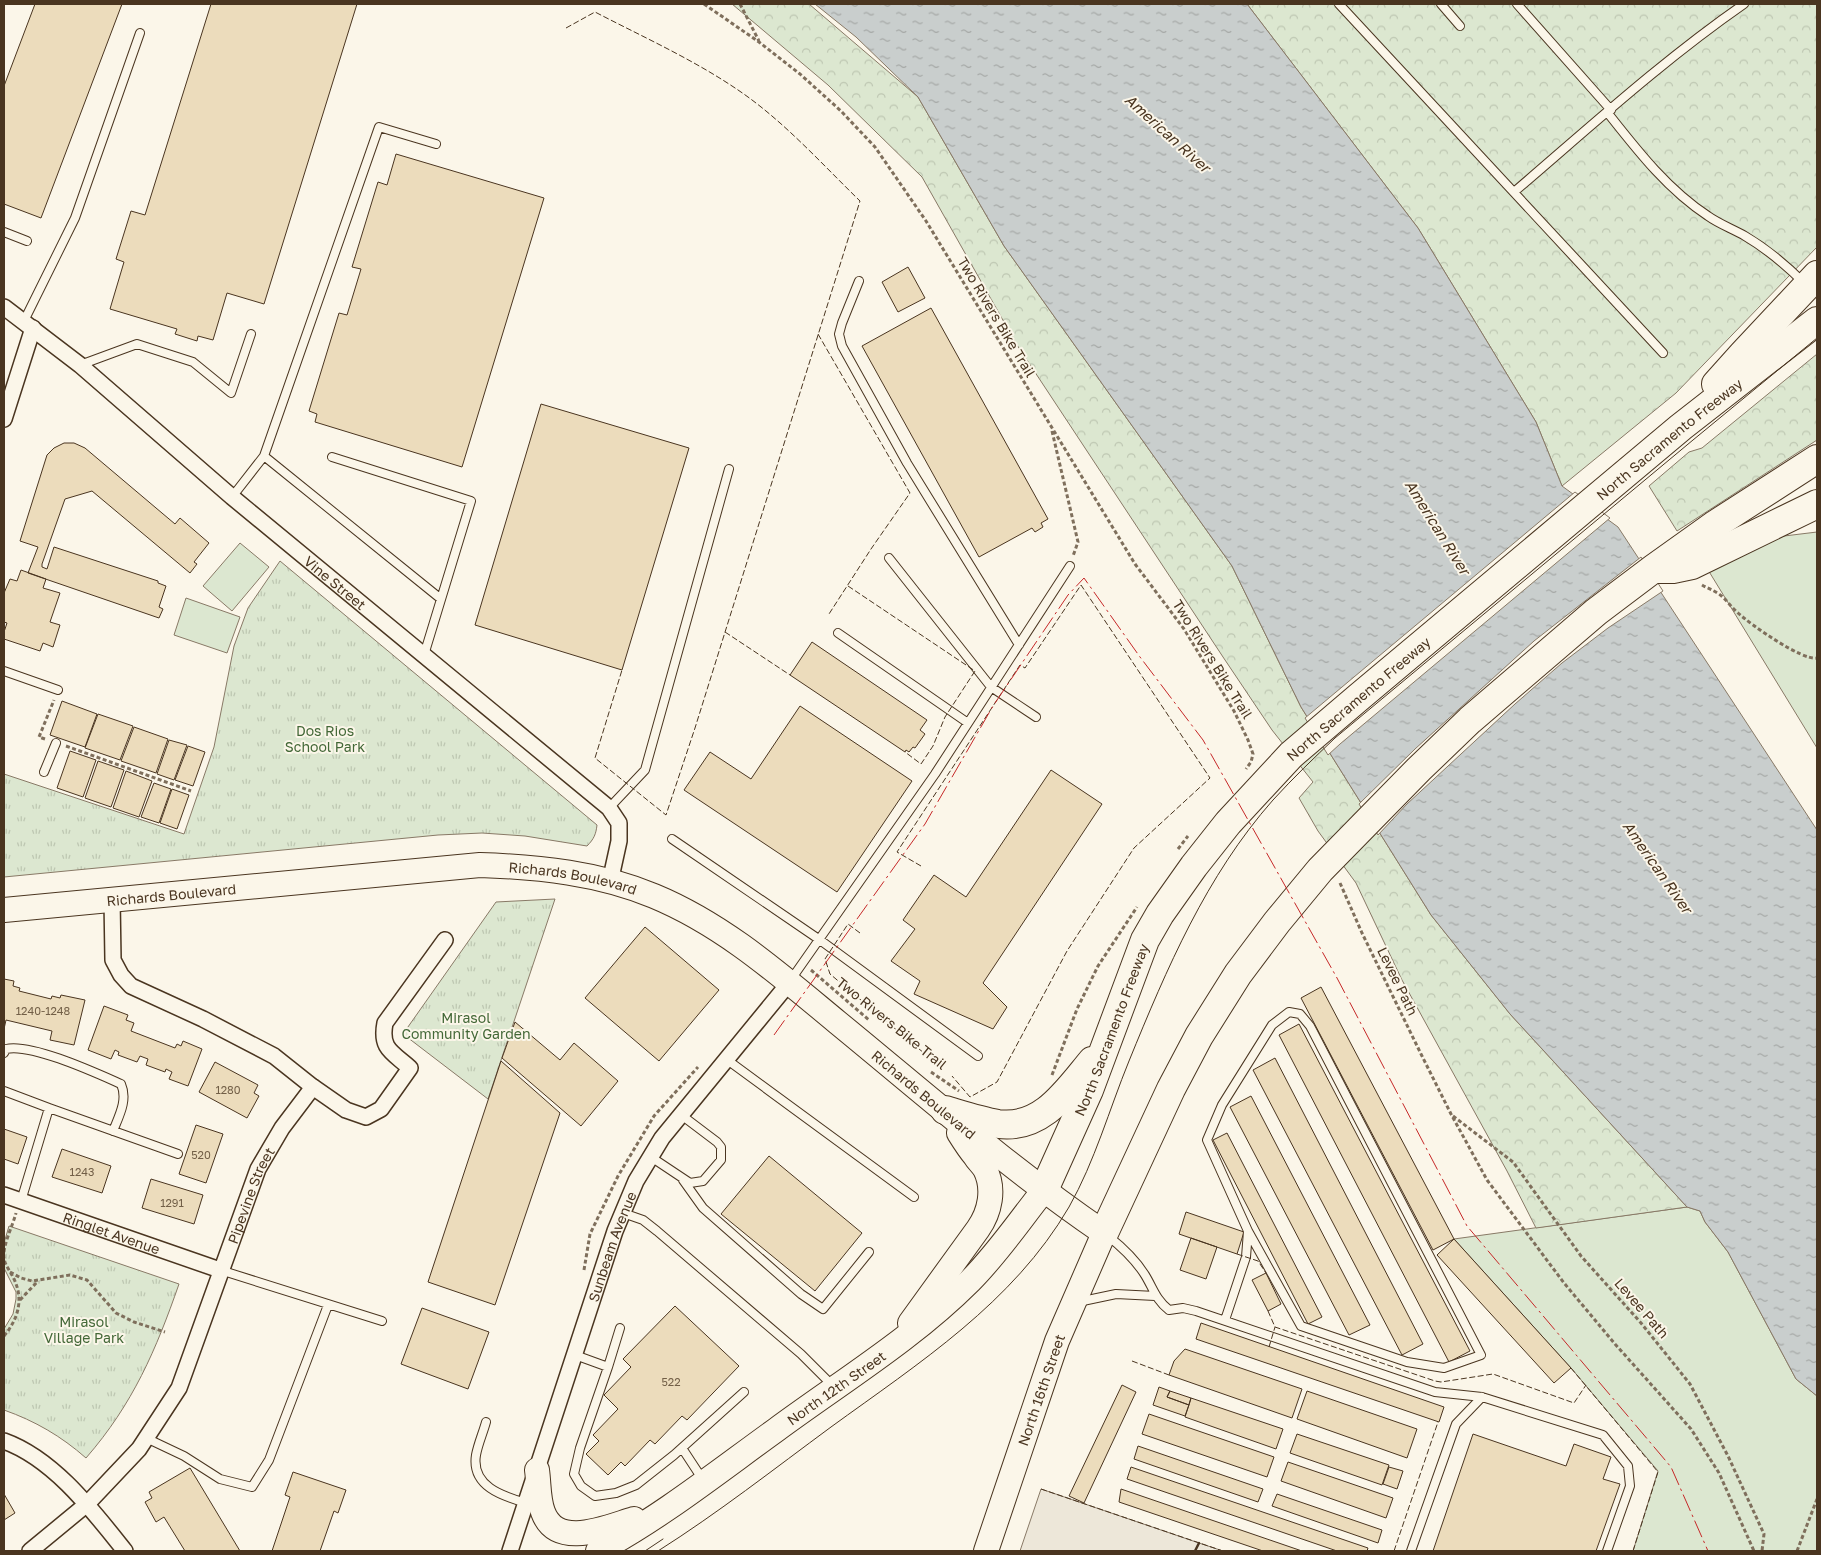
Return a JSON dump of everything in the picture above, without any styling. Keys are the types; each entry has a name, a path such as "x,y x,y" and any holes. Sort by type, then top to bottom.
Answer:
{"highway":[{"path":"1681,426 1742,354 1812,281"},
{"name":"North Sacramento Freeway","path":"1044,1190 1075,1123 1145,940 1160,914 1209,845 1291,755 1681,426 1817,321"},
{"path":"1104,1233 1171,1088 1199,1036 1238,974 1277,922 1330,877 1419,769 1470,720 1596,612 1653,569 1673,569 1692,565 1722,536 1817,459"},
{"path":"1722,536 1817,504"},
{"path":"953,1101 1005,1124 1026,1122 1040,1116 1057,1103 1106,1044"}],"main road":[{"name":"Richards Boulevard","path":"4,910 480,865 529,867 576,874 610,882 653,896 711,925 752,953 789,983 953,1101 1010,1165 1104,1233"},
{"path":"895,1344 985,1219 990,1203 990,1187 986,1170 974,1155 953,1101"},
{"name":"North 12th Street","path":"598,1551 637,1528 704,1482 895,1344 947,1302 971,1279 1004,1242 1044,1190"},
{"name":"North 16th Street","path":"986,1551 1047,1368 1104,1233"},
{"path":"537,1470 543,1512 553,1526 566,1534 596,1531 662,1511"}],"street":[{"name":"Vine Street","path":"4,307 80,365 232,497 609,808 619,823 620,840 610,882"},
{"path":"4,419 29,325"},
{"path":"112,899 113,960 121,975 131,986 203,1018 274,1056 312,1087 346,1110 366,1117 382,1110 410,1068 385,1045 383,1035 385,1023 445,940"},
{"name":"Sunbeam Avenue","path":"510,1551 615,1231 636,1181 662,1138 680,1114 789,983"},
{"name":"Pipevine Street","path":"30,1551 88,1504 139,1449 179,1388 258,1169 282,1128 312,1087"},
{"name":"Ringlet Avenue","path":"4,1195 220,1270"},
{"path":"4,1441 28,1452 43,1462 88,1504 125,1551"}],"lane":[{"path":"1338,4 1663,353"},
{"path":"1441,4 1460,26"},
{"path":"1517,4 1609,111 1641,154 1678,192 1708,216 1744,235 1812,281"},
{"path":"1514,192 1647,76 1744,4"},
{"path":"29,325 75,218 140,33"},
{"path":"232,497 264,456 379,127 436,144"},
{"path":"4,232 27,241"},
{"path":"859,282 839,334 842,346 907,463 1019,645"},
{"path":"80,365 137,344 193,362 231,393 251,334"},
{"path":"264,456 441,599"},
{"path":"332,457 471,501 424,655"},
{"path":"609,808 645,770 729,469"},
{"path":"888,558 991,687 1036,718"},
{"path":"789,983 935,774 1070,566"},
{"path":"838,633 968,723"},
{"path":"4,671 58,690"},
{"path":"44,772 56,743"},
{"path":"672,839 820,940 978,1056"},
{"path":"1225,1320 1246,1257 1248,1230 1207,1140 1222,1105 1272,1025 1289,1012 1300,1014 1310,1026 1481,1355 1444,1368 1407,1362 1301,1326 1248,1230"},
{"path":"4,1053 6,1049 15,1047 27,1048 121,1084 125,1092 124,1100 113,1131"},
{"path":"726,1059 914,1197"},
{"path":"4,1091 178,1154"},
{"path":"21,1201 49,1108"},
{"path":"650,1157 690,1183 703,1181 721,1160 722,1154 717,1142 680,1114"},
{"path":"683,1180 703,1208 801,1294 823,1309 869,1252"},
{"path":"622,1213 643,1220 657,1231 801,1354 835,1388"},
{"path":"1104,1233 1128,1252 1145,1276 1155,1296 1169,1310 1183,1308 1225,1320 1435,1392 1482,1397 1603,1435 1628,1466 1630,1486 1607,1551"},
{"path":"220,1270 382,1322"},
{"path":"1073,1303 1116,1294 1155,1296"},
{"path":"146,1438 184,1456 220,1478 252,1487 269,1460 328,1305"},
{"path":"620,1328 580,1448 574,1474 581,1486 595,1496 616,1493 636,1485 682,1448 744,1392"},
{"path":"575,1355 608,1367"},
{"path":"1411,1551 1456,1424 1482,1397"},
{"path":"486,1422 476,1456 477,1473 484,1485 499,1494 526,1503"},
{"path":"682,1448 704,1482"}],"path":[{"name":"Two Rivers Bike Trail","path":"704,4 759,42 800,74 842,111 875,147 926,222 1135,564 1184,629 1234,711 1253,754 1251,762 1245,770"},
{"path":"740,4 759,42"},
{"path":"1051,428 1078,542 1070,566"},
{"path":"1700,582 1703,586 1720,594 1736,612 1775,640 1814,659 1817,658"},
{"path":"58,690 39,737 191,791"},
{"path":"1177,849 1189,835"},
{"name":"Levee Path","path":"1330,877 1362,933 1450,1114 1487,1180 1538,1249 1615,1344 1701,1444 1719,1473 1754,1551"},
{"path":"1050,1079 1078,1009 1098,966 1138,905"},
{"name":"Two Rivers Bike Trail","path":"803,964 871,1022"},
{"name":"Two Rivers Bike Trail","path":"923,1066 953,1101"},
{"name":"Levee Path","path":"1450,1114 1512,1162 1581,1256 1641,1323 1690,1384 1728,1456 1764,1534 1762,1551"},
{"path":"4,1336 14,1321 19,1300 16,1285 4,1258 4,1250 21,1201"},
{"path":"10,1272 32,1281 60,1275 70,1275 87,1280 116,1313 134,1322 165,1332"},
{"path":"19,1300 38,1280"},
{"path":"1797,1551 1817,1500"}],"green space":[{"path":"732,4 809,4 918,97 1004,246 1232,566 1301,707 1431,915 1510,1014 1687,1207 1536,1228 1507,1171 1402,980 1356,883 1318,831 1299,798 1313,782 1272,730 1017,345 922,177 828,85"},
{"path":"1247,4 1817,4 1817,247 1676,393 1562,486 1536,422 1418,228"},
{"path":"1817,354 1817,440 1677,531 1649,486 1689,452 1702,448"},
{"path":"1817,532 1817,748 1694,547"},
{"path":"240,543 269,567 232,611 203,586"},
{"name":"Dos Rios School Park","path":"280,561 597,825 594,836 587,846 525,836 482,833 438,835 4,877 4,774 184,834 214,747 234,646 248,608"},
{"path":"186,598 240,617 227,653 174,635"},
{"name":"Mirasol Community Garden","path":"555,899 488,1099 403,1034 496,902"},
{"path":"1687,1207 1700,1211 1705,1222 1728,1252 1796,1379 1817,1396 1817,1551 1633,1551 1658,1471 1571,1368 1454,1239"},
{"name":"Mirasol Village Park","path":"9,1226 179,1284 142,1376 103,1438 86,1458 47,1430 4,1410 4,1329 13,1314 16,1299 16,1292 4,1268 4,1243"}],"shaded area":[{"path":"1041,1489 1199,1543 1223,1551 1020,1551"}],"water":[{"name":"American River","path":"815,4 1247,4 1418,228 1536,422 1562,486 1618,527 1817,830 1817,1396 1796,1379 1728,1252 1705,1222 1700,1211 1687,1207 1510,1014 1431,915 1301,707 1232,566 1004,246 918,97 856,37"}],"pier":[{"path":"1575,492 1610,518 1328,755 1305,718"},
{"path":"1641,557 1663,591 1608,628 1562,663 1407,804 1378,835 1359,804 1415,749 1534,641"}],"building":[{"path":"35,4 122,4 41,218 4,204 4,86"},
{"path":"211,4 357,4 264,304 227,293 213,340 198,336 197,341 175,334 177,329 110,309 124,262 116,259 131,211 145,215"},
{"path":"396,154 544,198 462,467 315,422 317,414 309,411 339,313 347,315 361,269 352,267 378,182 387,185"},
{"path":"908,267 925,298 898,312 882,282"},
{"path":"931,308 1048,519 1041,523 1043,527 1035,532 1032,528 979,557 862,346"},
{"path":"541,404 689,448 622,670 475,625"},
{"path":"64,443 74,443 85,448 175,524 180,518 209,543 194,562 197,564 190,573 92,491 65,499 42,567 47,569 54,547 158,581 158,583 166,586 159,607 163,609 159,618 28,573 38,547 20,541 47,455 54,448"},
{"path":"21,570 46,579 43,588 60,593 50,622 60,625 53,647 43,643 40,651 4,639 7,623 4,622 4,593 10,579 17,581"},
{"path":"812,642 927,720 920,730 925,734 915,748 913,747 909,752 906,750 905,752 790,675"},
{"path":"62,701 97,714 85,747 50,735"},
{"path":"800,706 912,781 837,892 684,790 710,752 751,779"},
{"path":"98,714 133,726 120,760 85,748"},
{"path":"134,727 168,739 156,773 121,761"},
{"path":"169,740 187,745 174,780 157,774"},
{"path":"188,746 205,752 193,786 175,780"},
{"path":"70,751 96,760 83,797 57,788"},
{"path":"98,761 124,770 111,807 85,798"},
{"path":"1051,770 1102,804 983,983 1007,1007 993,1029 914,994 920,981 891,961 915,929 903,920 934,875 966,897"},
{"path":"126,771 152,781 139,817 113,808"},
{"path":"154,783 171,789 159,823 141,817"},
{"path":"172,789 189,795 177,829 160,823"},
{"path":"645,927 719,990 659,1061 585,998"},
{"path":"4,979 14,981 13,986 20,988 19,991 51,999 52,996 60,998 61,995 85,1000 74,1045 50,1040 52,1031 6,1020 4,1029"},
{"path":"1321,987 1454,1239 1433,1250 1301,998"},
{"path":"104,1006 128,1015 126,1020 134,1023 131,1031 175,1048 177,1044 181,1046 183,1041 202,1049 188,1086 169,1079 172,1072 166,1069 165,1072 146,1065 148,1059 140,1056 137,1062 118,1055 119,1052 115,1050 111,1059 88,1050"},
{"path":"515,1022 560,1060 574,1043 618,1081 581,1126 502,1058"},
{"path":"1299,1024 1470,1351 1449,1362 1279,1035"},
{"path":"1275,1058 1423,1344 1402,1355 1253,1070"},
{"path":"501,1061 560,1113 495,1305 428,1282"},
{"path":"215,1062 258,1085 254,1093 259,1096 247,1118 199,1092"},
{"path":"1251,1096 1370,1325 1349,1335 1230,1107"},
{"path":"196,1125 223,1134 206,1183 179,1174"},
{"path":"4,1129 27,1137 18,1164 4,1159"},
{"path":"1227,1133 1322,1317 1308,1324 1213,1140"},
{"path":"62,1149 111,1166 102,1193 52,1177"},
{"path":"769,1156 862,1233 815,1291 721,1214"},
{"path":"151,1179 203,1195 194,1224 142,1208"},
{"path":"1186,1212 1244,1232 1237,1254 1179,1234"},
{"path":"1191,1238 1217,1247 1206,1279 1180,1270"},
{"path":"1454,1239 1571,1368 1554,1383 1437,1255"},
{"path":"1266,1273 1281,1304 1268,1311 1252,1280"},
{"path":"675,1306 739,1366 687,1420 682,1416 655,1444 650,1440 625,1466 621,1462 608,1475 586,1454 599,1441 593,1435 618,1409 604,1395 631,1367 623,1359"},
{"path":"422,1308 489,1332 468,1389 401,1364"},
{"path":"1201,1323 1444,1407 1439,1422 1196,1339"},
{"path":"1185,1349 1302,1389 1292,1418 1169,1375 1174,1361"},
{"path":"1122,1385 1136,1392 1084,1503 1069,1496"},
{"path":"1159,1387 1170,1391 1167,1397 1189,1405 1185,1416 1153,1405"},
{"path":"1170,1391 1191,1398 1189,1405 1167,1397"},
{"path":"1307,1391 1417,1429 1407,1458 1297,1419"},
{"path":"1191,1398 1283,1429 1276,1449 1185,1417"},
{"path":"1149,1414 1274,1457 1267,1477 1142,1434"},
{"path":"1297,1434 1389,1465 1382,1485 1290,1453"},
{"path":"1473,1434 1566,1466 1574,1444 1611,1457 1603,1479 1620,1484 1596,1551 1433,1551"},
{"path":"1138,1446 1263,1489 1258,1502 1134,1459"},
{"path":"1288,1462 1393,1498 1386,1518 1281,1481"},
{"path":"1131,1467 1368,1548 1367,1551 1337,1551 1127,1479"},
{"path":"1389,1467 1403,1471 1397,1489 1383,1484"},
{"path":"190,1468 240,1551 185,1551 164,1517 156,1522 145,1502 152,1498 149,1492"},
{"path":"293,1472 346,1490 338,1513 334,1511 320,1551 272,1551 290,1497 285,1495"},
{"path":"1121,1489 1302,1551 1263,1551 1119,1502"},
{"path":"4,1494 15,1513 4,1520"},
{"path":"1277,1494 1382,1530 1378,1543 1272,1506"}],"tram line":[{"path":"658,1551 724,1506 930,1355 992,1302 1021,1273 1069,1207 1087,1172 1143,1026 1190,924 1208,891 1249,829 1288,784 1335,738 1817,338"},
{"path":"645,1551 663,1539"}],"fence":[{"path":"566,28 595,12 712,73 748,97 778,121 860,201 666,815 595,758 622,670"},
{"path":"818,334 910,493 829,614"},
{"path":"921,866 897,852 1020,665 1025,668 1081,585 1210,778 1134,848 1067,951 997,1082 970,1097 952,1076"},
{"path":"848,586 975,671 945,717 933,746 921,764 905,752"},
{"path":"725,632 790,675"},
{"path":"860,933 848,924 825,959 830,974 931,1059"},
{"path":"1237,1254 1258,1261 1266,1273"},
{"path":"1268,1311 1275,1327 1435,1381 1441,1382 1493,1374 1574,1403 1586,1385"},
{"path":"1269,1347 1275,1327"},
{"path":"1132,1361 1169,1375"},
{"path":"1571,1368 1658,1472 1633,1551"},
{"path":"1394,1551 1438,1422"},
{"path":"1041,1489 1223,1551"}],"wall":[{"path":"1195,1551 1199,1543"}],"power":[{"path":"774,1035 925,824 993,706 1068,595 1084,578 1140,657 1203,740 1337,978 1467,1226 1671,1467 1708,1551"}]}
